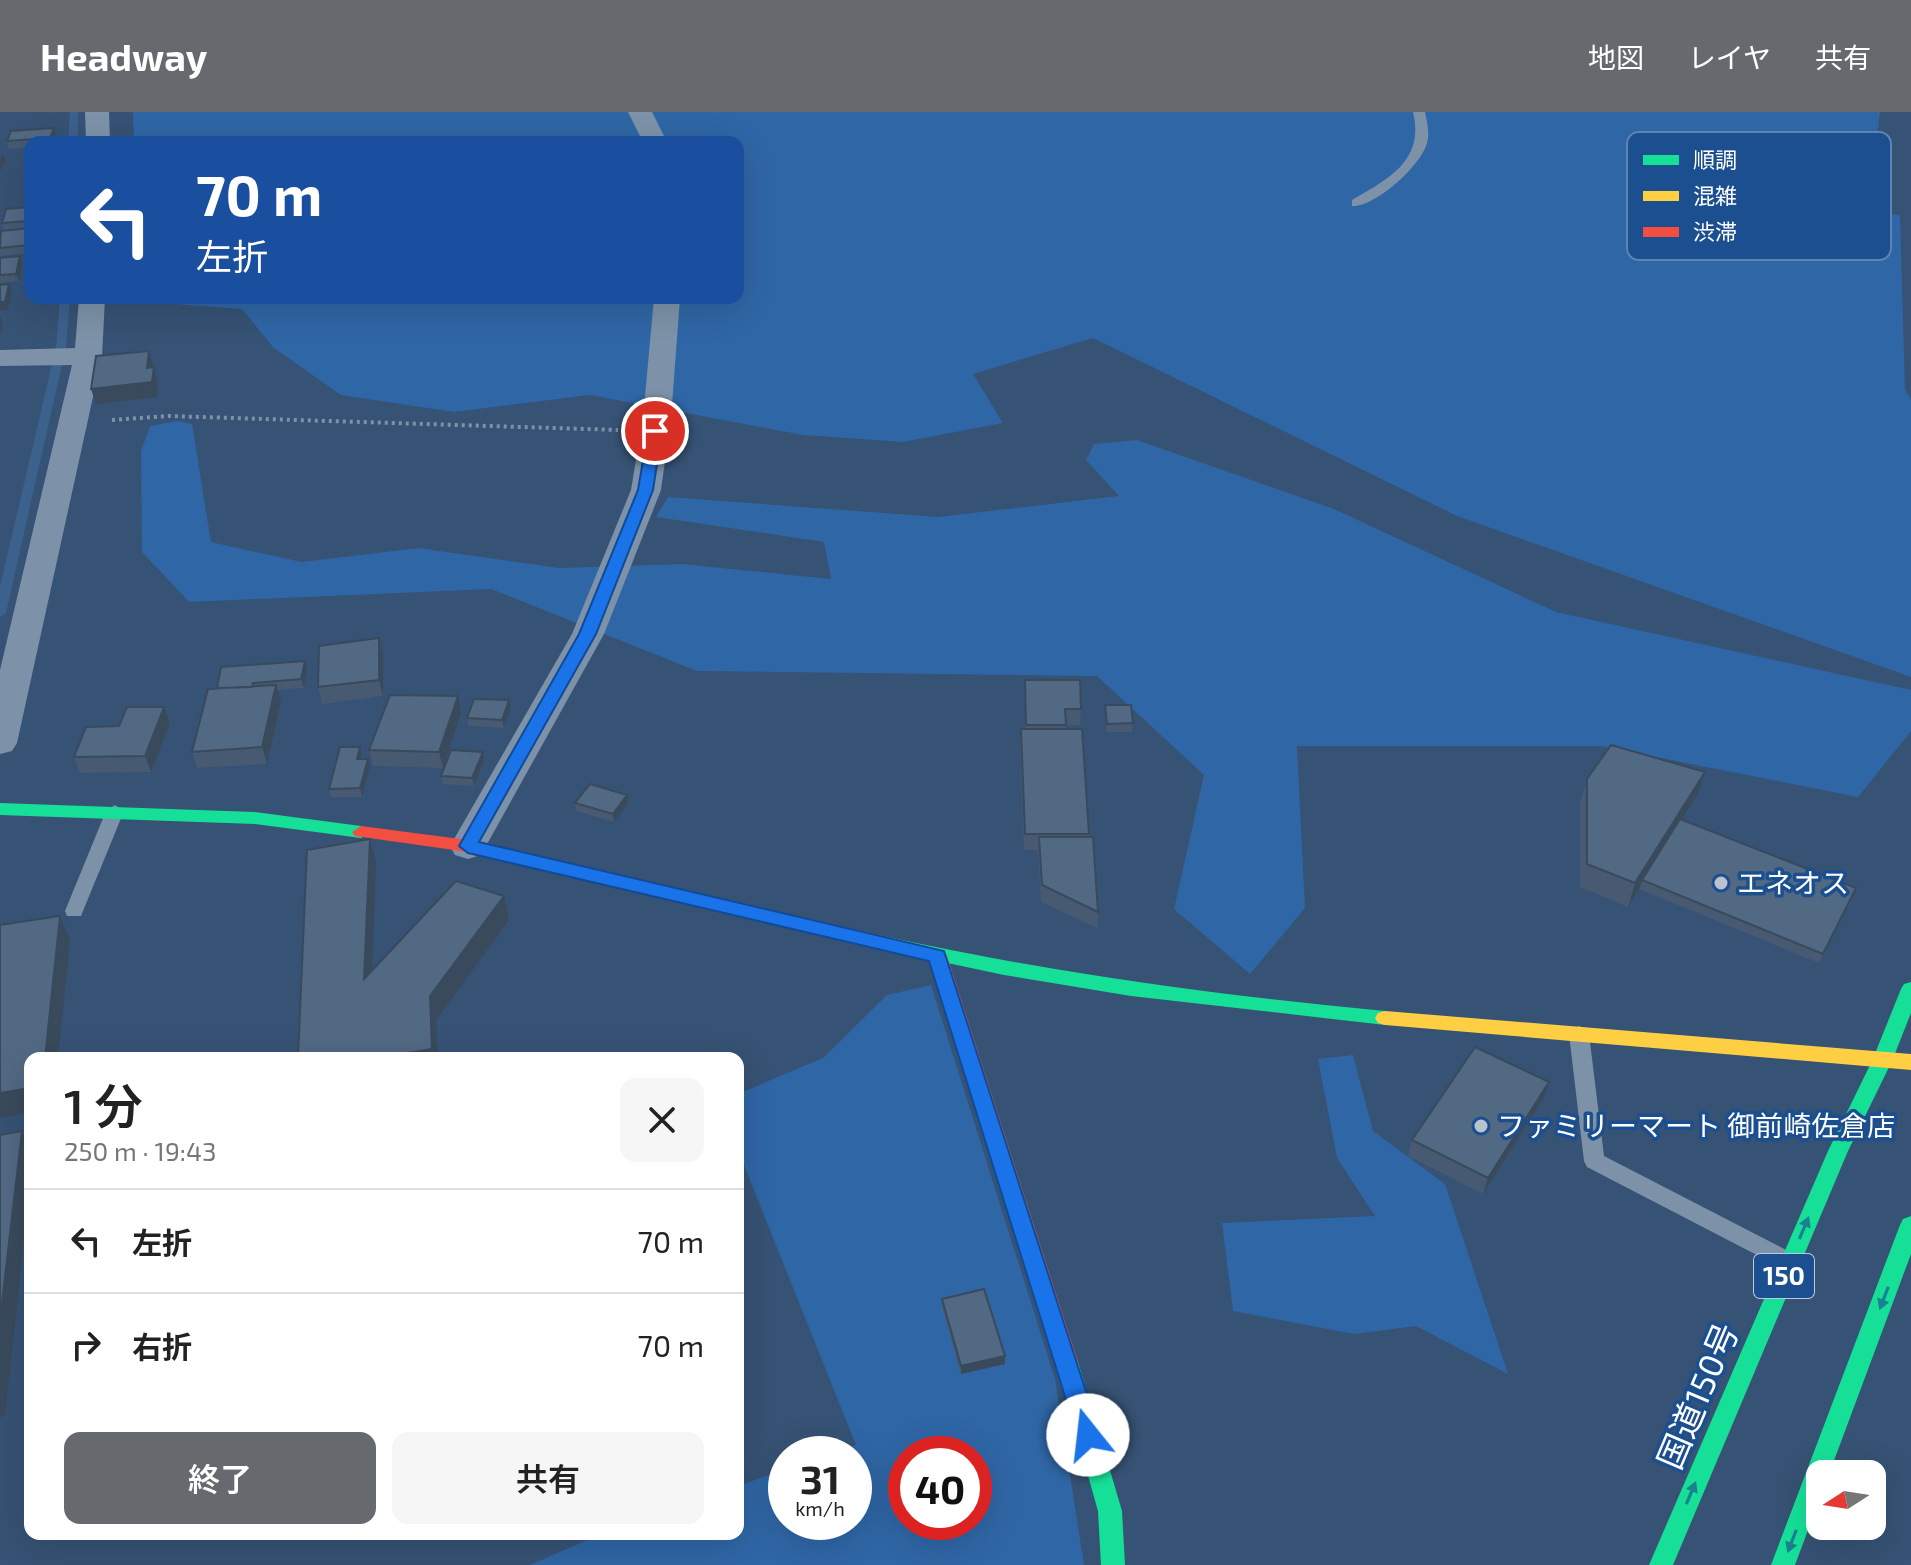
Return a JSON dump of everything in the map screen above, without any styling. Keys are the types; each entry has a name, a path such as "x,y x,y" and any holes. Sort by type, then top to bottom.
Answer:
{"main road":[{"path":"0,809 255,818 468,846 937,956 1235,1005 1911,1062"},
{"path":"937,956 1074,1384 1110,1511 1113,1565"},
{"name":"国道150号","path":"1661,1565 1838,1151 1882,1061 1911,989"},
{"path":"1783,1565 1911,1225"}],"street":[{"path":"97,112 98,136"},
{"path":"640,112 652,136"},
{"path":"0,743 88,356 92,304"},
{"path":"468,846 588,634 646,490 655,431 666,304"},
{"path":"0,358 88,356"}],"lane":[{"path":"1356,203 1393,181 1413,162 1423,139 1419,112"},
{"path":"74,911 115,811"},
{"path":"1579,1034 1594,1161 1790,1262"}],"path":[{"path":"71,423 168,416 655,431"}],"shaded area":[{"path":"133,112 1880,112 1878,132 1627,132 1627,260 1891,260 1891,214 1900,215 1905,389 1911,400 1911,677 1457,516 1093,338 973,374 1003,423 903,442 803,435 590,395 454,412 341,395 274,348 242,309 175,304 744,304 744,136 134,136"},
{"path":"177,421 192,424 211,542 302,562 418,548 559,568 682,564 831,579 824,542 656,517 668,497 938,517 1119,496 1086,460 1094,444 1137,440 1334,509 1556,612 1911,690 1911,731 1858,797 1600,746 1297,746 1305,908 1250,974 1174,909 1204,775 1097,676 697,671 491,589 189,602 142,552 141,451 150,426"},
{"path":"931,985 1055,1379 1084,1565 530,1565 587,1540 744,1540 744,1484 768,1475 768,1540 872,1540 872,1436 852,1436 744,1165 744,1091 823,1058 887,995"},
{"path":"1353,1055 1373,1131 1445,1184 1508,1374 1416,1326 1354,1334 1233,1311 1222,1223 1375,1216 1337,1158 1318,1059"}],"building":[{"path":"54,128 51,136 24,136 24,140 7,141 11,131"},
{"path":"24,208 24,221 2,223 6,209"},
{"path":"24,229 24,245 0,248 1,231"},
{"path":"20,256 16,274 0,275 0,258"},
{"path":"9,284 5,302 0,302 0,285"},
{"path":"149,351 147,368 154,367 152,382 91,389 96,356"},
{"path":"379,638 379,680 318,687 319,646"},
{"path":"305,661 301,679 253,683 252,687 217,688 221,667"},
{"path":"1025,680 1080,680 1081,709 1065,709 1066,725 1026,725"},
{"path":"276,685 262,747 192,752 208,689"},
{"path":"390,695 458,696 439,752 369,750"},
{"path":"474,699 509,700 502,720 467,718"},
{"path":"1105,705 1131,705 1133,723 1107,724"},
{"path":"127,707 164,707 145,756 74,757 86,727 119,726"},
{"path":"1021,729 1082,729 1089,834 1025,834"},
{"path":"1611,745 1705,772 1635,883 1587,864 1587,779"},
{"path":"340,747 360,747 357,759 368,759 360,788 329,789"},
{"path":"451,750 483,752 472,778 441,776"},
{"path":"590,784 627,795 613,814 575,803"},
{"path":"1680,819 1856,888 1823,954 1642,880"},
{"path":"1039,837 1093,837 1098,912 1042,885"},
{"path":"370,839 364,979 456,881 504,896 430,996 432,1049 414,1052 298,1052 307,850"},
{"path":"60,916 46,1052 24,1052 24,1089 0,1093 0,925"},
{"path":"1475,1047 1549,1082 1488,1178 1412,1140"},
{"path":"22,1131 0,1320 0,1135"},
{"path":"984,1289 1005,1356 961,1366 942,1299"}],"waterway":[{"path":"73,136 74,112"},
{"path":"0,613 61,347 65,304"}],"traffic: fast":[{"path":"0,809 255,818 361,832"},
{"path":"879,942 1004,968 1131,989 1385,1018"},
{"path":"1661,1565 1838,1151 1882,1061 1911,989"},
{"path":"1783,1565 1911,1225"},
{"path":"1067,1362 1110,1511 1113,1565"}],"traffic: slow":[{"path":"1385,1018 1911,1062"}],"traffic: jam":[{"path":"361,832 468,846 879,942"},
{"path":"937,956 1067,1362"}],"place":[{"name":"エネオス","path":"1721,883"},
{"name":"ファミリーマート 御前崎佐倉店","path":"1481,1126"}],"route":[{"path":"655,431 646,490 588,634 468,846 937,956 1088,1435"}]}
